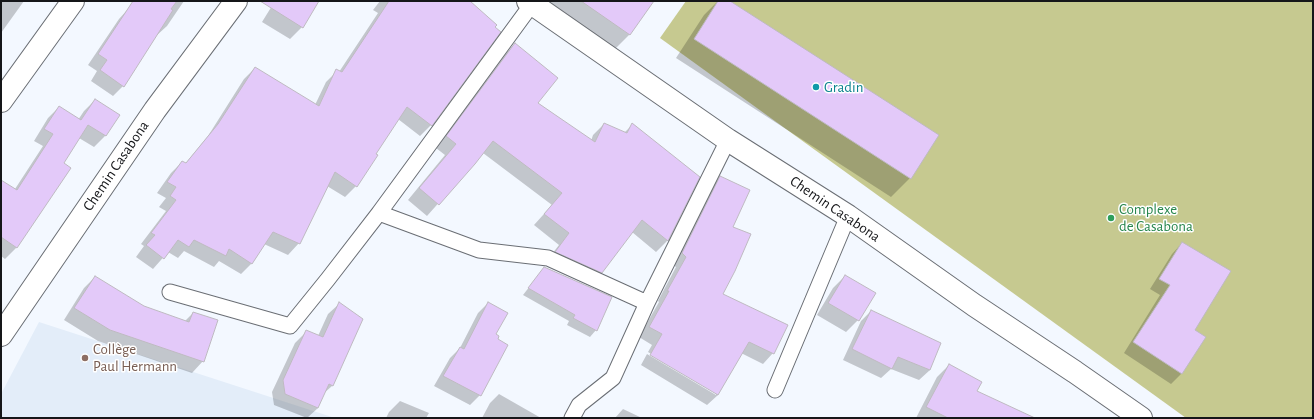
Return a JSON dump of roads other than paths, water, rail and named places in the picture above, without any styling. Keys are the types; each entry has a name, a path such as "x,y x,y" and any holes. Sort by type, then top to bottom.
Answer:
{"street":[{"path":"1,101 74,1"},
{"name":"Chemin Casabona","path":"1,335 154,110 236,1"},
{"name":"Chemin Casabona","path":"530,3 728,140 848,216 974,305 1141,418"}],"lane":[{"path":"170,292 290,326 379,213 530,3"},
{"path":"572,418 580,405 612,378 647,303 728,140"},
{"path":"379,213 479,250 548,258 647,303"},
{"path":"775,390 848,216"}],"place":[{"name":"Gradin","path":"816,87"},
{"name":"Complexe de Casabona","path":"1111,218"},
{"name":"Collège Paul Hermann","path":"85,358"}]}
